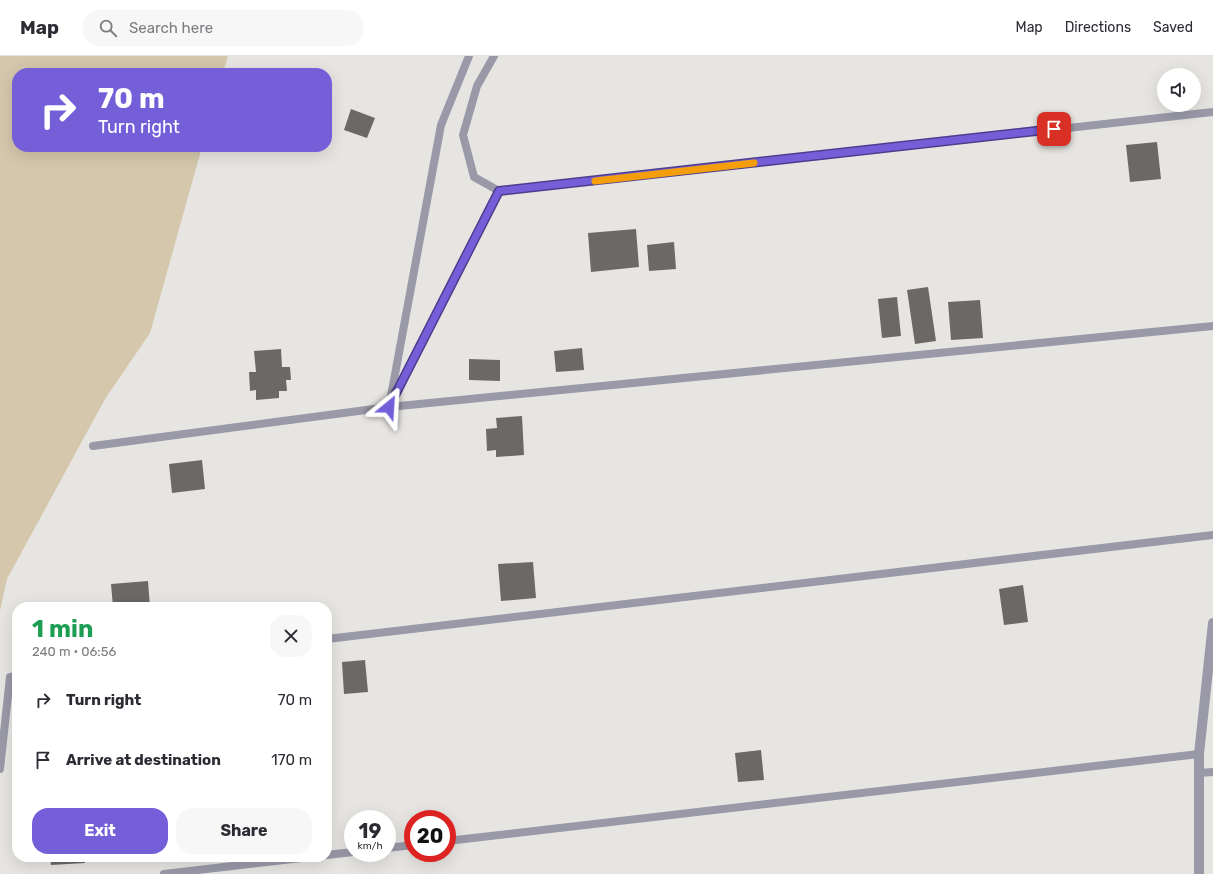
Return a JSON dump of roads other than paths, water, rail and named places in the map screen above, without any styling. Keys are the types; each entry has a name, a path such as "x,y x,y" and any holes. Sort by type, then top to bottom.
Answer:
{"street":[{"path":"1199,874 1199,754 1213,623"}],"lane":[{"path":"389,407 441,125 470,56"},
{"path":"494,56 477,86 463,135 474,177 499,191 1213,112"},
{"path":"389,407 499,191"},
{"path":"93,446 389,407 1213,326"},
{"path":"332,638 1213,536"},
{"path":"0,769 10,677 12,677"},
{"path":"456,840 1199,754"},
{"path":"1199,773 1213,772"},
{"path":"332,854 344,853"},
{"path":"164,874 267,862"}]}
